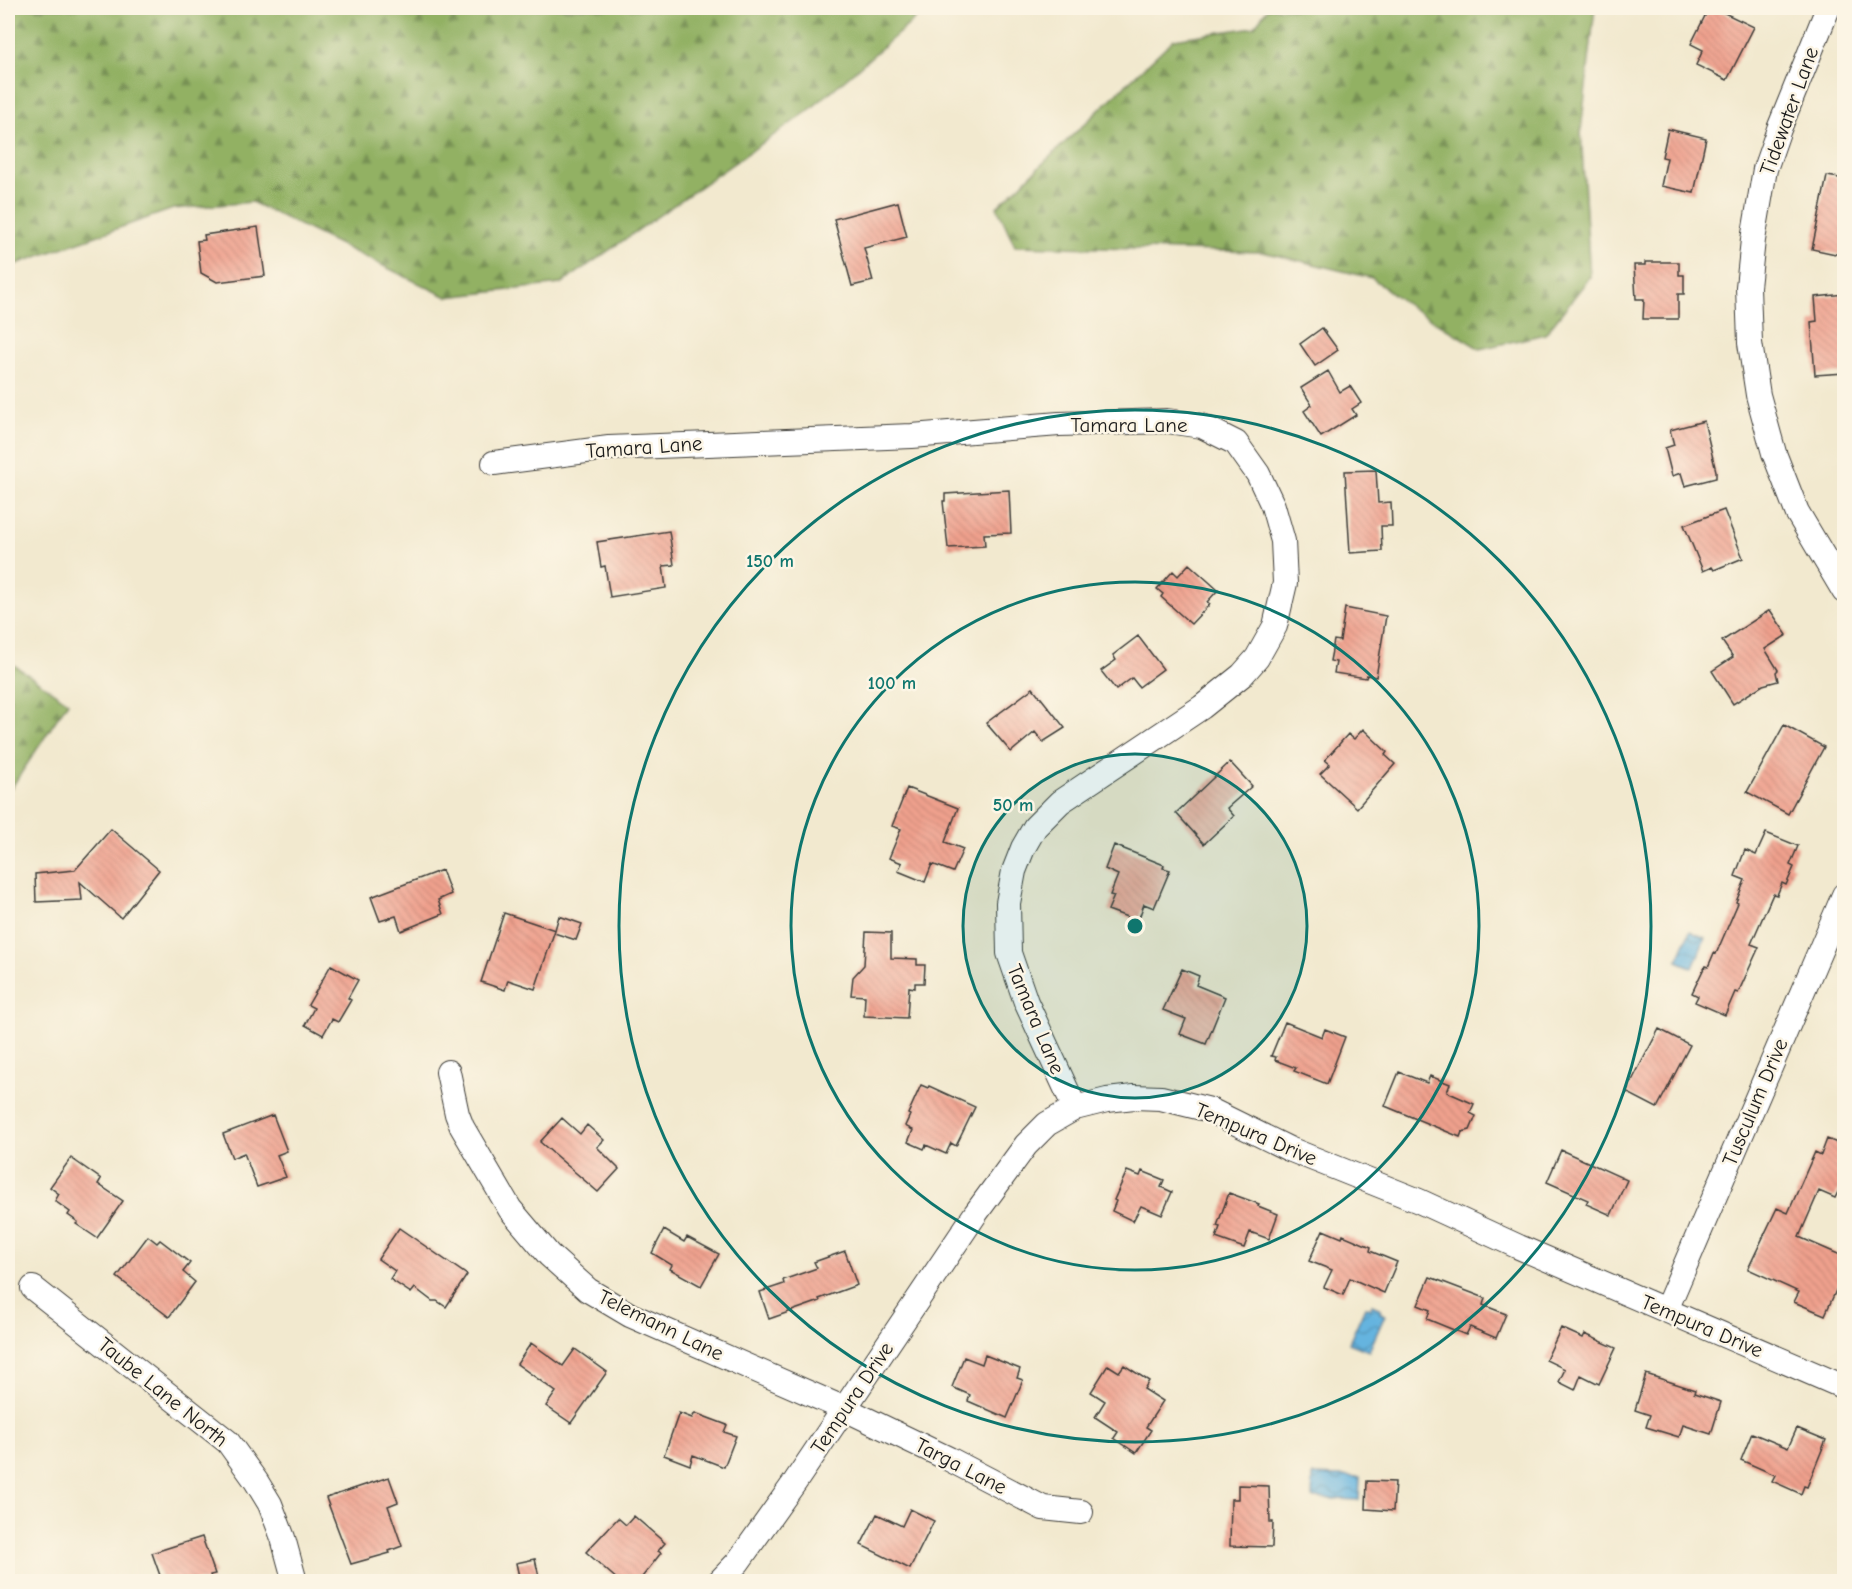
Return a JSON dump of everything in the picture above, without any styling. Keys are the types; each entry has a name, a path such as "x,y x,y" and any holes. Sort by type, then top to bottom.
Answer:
{"street":[{"name":"Tidewater Lane","path":"1827,8 1765,169 1748,287 1750,343 1758,395 1774,453 1797,512 1814,544 1845,591"},
{"name":"Tamara Lane","path":"494,463 609,448 912,436 1059,424 1167,421 1202,426 1236,443 1258,474 1273,506 1283,541 1285,583 1275,626 1257,658 1242,675 1202,707 1060,802 1035,827 1014,871 1008,903 1009,953 1026,1002 1075,1108"},
{"name":"Tusculum Drive","path":"1666,1310 1845,895"},
{"name":"Telemann Lane","path":"448,1072 462,1127 510,1209 549,1254 588,1290 630,1315 845,1409"},
{"name":"Tempura Drive","path":"719,1581 738,1562 845,1409 976,1213 1026,1145 1047,1124 1075,1108 1107,1100 1134,1097 1161,1098 1210,1110 1289,1149 1419,1202 1518,1247 1845,1387"},
{"name":"Taube Lane North","path":"33,1288 228,1442 270,1504 283,1538 295,1581"},
{"name":"Targa Lane","path":"845,1409 950,1459 1043,1508 1081,1512"}],"green space":[{"path":"8,8 928,8 807,112 561,284 447,297 252,202 173,209 8,267"},
{"path":"1268,8 1595,8 1581,131 1590,277 1545,334 1480,349 1409,306 1372,278 1263,252 1015,246 997,207 1174,39 1254,27"},
{"path":"11,663 68,702 8,790 8,665"}],"water":[{"path":"1690,931 1705,938 1693,968 1677,961"},
{"path":"1372,1305 1381,1309 1380,1313 1385,1315 1369,1351 1349,1343 1365,1307 1370,1309"},
{"path":"1313,1475 1360,1477 1359,1500 1312,1498"}],"building":[{"path":"1709,8 1714,8 1754,27 1727,80 1696,65 1703,50 1691,44"},
{"path":"1668,129 1706,138 1694,193 1661,186 1667,158 1662,157"},
{"path":"1827,176 1845,179 1845,256 1812,249"},
{"path":"898,202 907,237 864,248 873,281 852,286 834,219"},
{"path":"258,227 265,276 217,282 201,273 197,241 205,240 204,235"},
{"path":"1645,262 1679,262 1679,275 1684,275 1684,294 1678,294 1678,319 1643,319 1644,299 1636,299 1634,265 1645,265"},
{"path":"1845,294 1845,373 1815,375 1811,322 1817,321 1815,297"},
{"path":"1322,328 1338,350 1315,366 1300,344"},
{"path":"1328,371 1340,392 1350,386 1361,403 1352,409 1356,415 1321,437 1304,411 1312,405 1301,388"},
{"path":"1704,421 1716,478 1685,486 1681,473 1672,476 1665,448 1674,445 1670,430"},
{"path":"1376,470 1378,503 1391,502 1392,526 1381,526 1382,551 1350,553 1345,471"},
{"path":"1009,490 1011,533 984,534 985,546 948,548 943,501 945,501 945,494"},
{"path":"1724,510 1743,558 1714,570 1712,567 1703,571 1684,525"},
{"path":"669,531 674,565 663,566 666,588 610,597 605,566 601,567 597,542"},
{"path":"1189,564 1218,590 1207,602 1210,604 1191,624 1161,597 1163,594 1157,589 1173,571 1178,576"},
{"path":"1345,608 1386,616 1376,677 1367,675 1366,678 1334,673 1336,662 1330,661 1334,640 1340,641"},
{"path":"1770,610 1787,635 1765,649 1778,670 1776,672 1778,681 1763,685 1733,704 1712,671 1733,657 1722,641"},
{"path":"1138,636 1163,669 1139,687 1132,678 1116,690 1101,671 1116,660 1113,655"},
{"path":"1033,688 1065,728 1043,742 1035,732 1011,752 986,723"},
{"path":"1784,725 1824,747 1788,814 1747,792"},
{"path":"1363,729 1387,752 1385,755 1395,764 1357,808 1320,774 1330,764 1325,760 1348,734 1354,739"},
{"path":"1230,762 1252,786 1227,808 1234,816 1204,844 1176,813"},
{"path":"907,788 958,808 945,842 963,849 953,872 932,864 925,882 898,871 902,863 889,858 901,829 892,826"},
{"path":"111,829 159,870 121,918 80,882 82,900 36,902 35,874 75,870"},
{"path":"1766,833 1798,846 1790,865 1794,867 1786,885 1782,883 1777,895 1773,894 1751,944 1759,947 1725,1015 1695,1002 1698,996 1692,993 1705,966 1708,967 1714,953 1716,954 1738,903 1736,902 1745,880 1735,876 1745,850 1756,855"},
{"path":"1114,845 1164,865 1163,868 1170,870 1154,908 1144,904 1138,921 1108,910 1114,896 1110,895 1118,875 1105,869"},
{"path":"442,870 451,894 438,900 443,914 401,931 396,916 380,921 371,897"},
{"path":"504,913 555,930 535,989 508,980 505,990 481,982"},
{"path":"559,916 582,924 576,940 554,933"},
{"path":"866,932 891,933 891,958 917,959 917,965 925,965 924,983 915,983 915,988 909,987 907,1018 864,1016 865,996 851,995 853,977 864,965"},
{"path":"331,965 358,980 348,998 351,1000 338,1022 332,1019 323,1035 305,1025 314,1008 308,1005"},
{"path":"1182,969 1199,976 1196,985 1225,997 1206,1044 1180,1034 1186,1019 1163,1010"},
{"path":"1285,1022 1322,1037 1325,1029 1345,1037 1327,1084 1294,1071 1296,1068 1275,1060 1276,1057 1271,1056"},
{"path":"1659,1029 1690,1045 1657,1108 1626,1092"},
{"path":"1399,1072 1427,1083 1430,1076 1450,1084 1447,1092 1474,1104 1470,1113 1476,1116 1470,1130 1462,1132 1460,1137 1385,1106"},
{"path":"921,1085 928,1088 929,1086 975,1107 956,1146 951,1143 946,1154 926,1145 924,1149 908,1142 913,1130 905,1126"},
{"path":"273,1115 287,1151 277,1155 286,1177 257,1187 244,1153 232,1158 223,1134"},
{"path":"562,1118 580,1134 587,1125 604,1140 597,1147 619,1169 598,1192 540,1142"},
{"path":"1827,1139 1845,1146 1845,1192 1839,1190 1835,1198 1819,1191 1799,1237 1845,1257 1845,1270 1825,1315 1794,1302 1799,1292 1748,1269 1777,1208 1788,1213 1815,1152 1821,1155"},
{"path":"1561,1150 1627,1180 1611,1215 1586,1204 1588,1200 1547,1182"},
{"path":"71,1158 101,1179 98,1184 123,1201 97,1238 76,1224 78,1222 68,1215 70,1212 55,1201 59,1194 50,1187"},
{"path":"1127,1171 1140,1176 1142,1171 1164,1180 1161,1187 1172,1192 1162,1215 1141,1206 1133,1221 1112,1211 1116,1201 1114,1200"},
{"path":"1229,1193 1278,1214 1269,1239 1250,1232 1244,1248 1216,1238 1220,1227 1217,1226"},
{"path":"399,1228 467,1275 446,1307 437,1301 432,1301 415,1288 411,1293 390,1279 395,1271 378,1259"},
{"path":"664,1230 684,1242 687,1237 719,1254 701,1286 670,1269 672,1265 652,1253"},
{"path":"1323,1230 1342,1238 1343,1235 1371,1247 1370,1251 1397,1262 1384,1293 1350,1278 1343,1295 1324,1287 1332,1270 1309,1261"},
{"path":"148,1236 157,1243 160,1240 190,1263 183,1272 195,1282 169,1317 117,1277"},
{"path":"845,1251 857,1285 769,1319 760,1292 784,1284 783,1280 817,1268 814,1262"},
{"path":"1430,1277 1485,1298 1483,1305 1506,1314 1496,1338 1470,1327 1466,1335 1427,1319 1430,1310 1418,1305"},
{"path":"1561,1328 1583,1338 1585,1334 1616,1348 1599,1384 1581,1375 1575,1390 1559,1382 1565,1369 1546,1360"},
{"path":"531,1343 563,1366 575,1349 607,1372 571,1423 546,1406 556,1392 517,1364"},
{"path":"985,1355 1020,1369 1017,1378 1023,1380 1007,1418 968,1401 970,1395 952,1387 964,1357 982,1364"},
{"path":"1108,1365 1119,1372 1124,1365 1149,1381 1144,1389 1163,1401 1146,1427 1151,1430 1136,1453 1114,1438 1118,1432 1095,1417 1105,1401 1091,1392"},
{"path":"1646,1374 1695,1390 1694,1393 1721,1402 1711,1434 1683,1425 1679,1437 1646,1427 1650,1415 1635,1410"},
{"path":"679,1413 692,1418 695,1413 727,1425 724,1432 736,1436 724,1467 693,1455 690,1465 664,1455"},
{"path":"1797,1428 1826,1440 1807,1487 1804,1486 1801,1494 1772,1481 1775,1475 1741,1460 1752,1433 1788,1448"},
{"path":"389,1477 398,1502 388,1506 402,1546 389,1551 390,1553 351,1564 326,1498"},
{"path":"1367,1481 1395,1482 1393,1511 1366,1509"},
{"path":"1238,1485 1269,1486 1270,1522 1273,1522 1272,1547 1230,1546 1231,1499 1238,1499"},
{"path":"910,1509 934,1521 910,1569 861,1545 877,1514 902,1526"},
{"path":"634,1516 665,1543 658,1551 661,1553 639,1581 619,1581 586,1552 618,1518 626,1525"},
{"path":"202,1537 215,1574 210,1575 212,1581 162,1581 152,1553"},
{"path":"535,1559 540,1581 520,1581 516,1563"}]}
